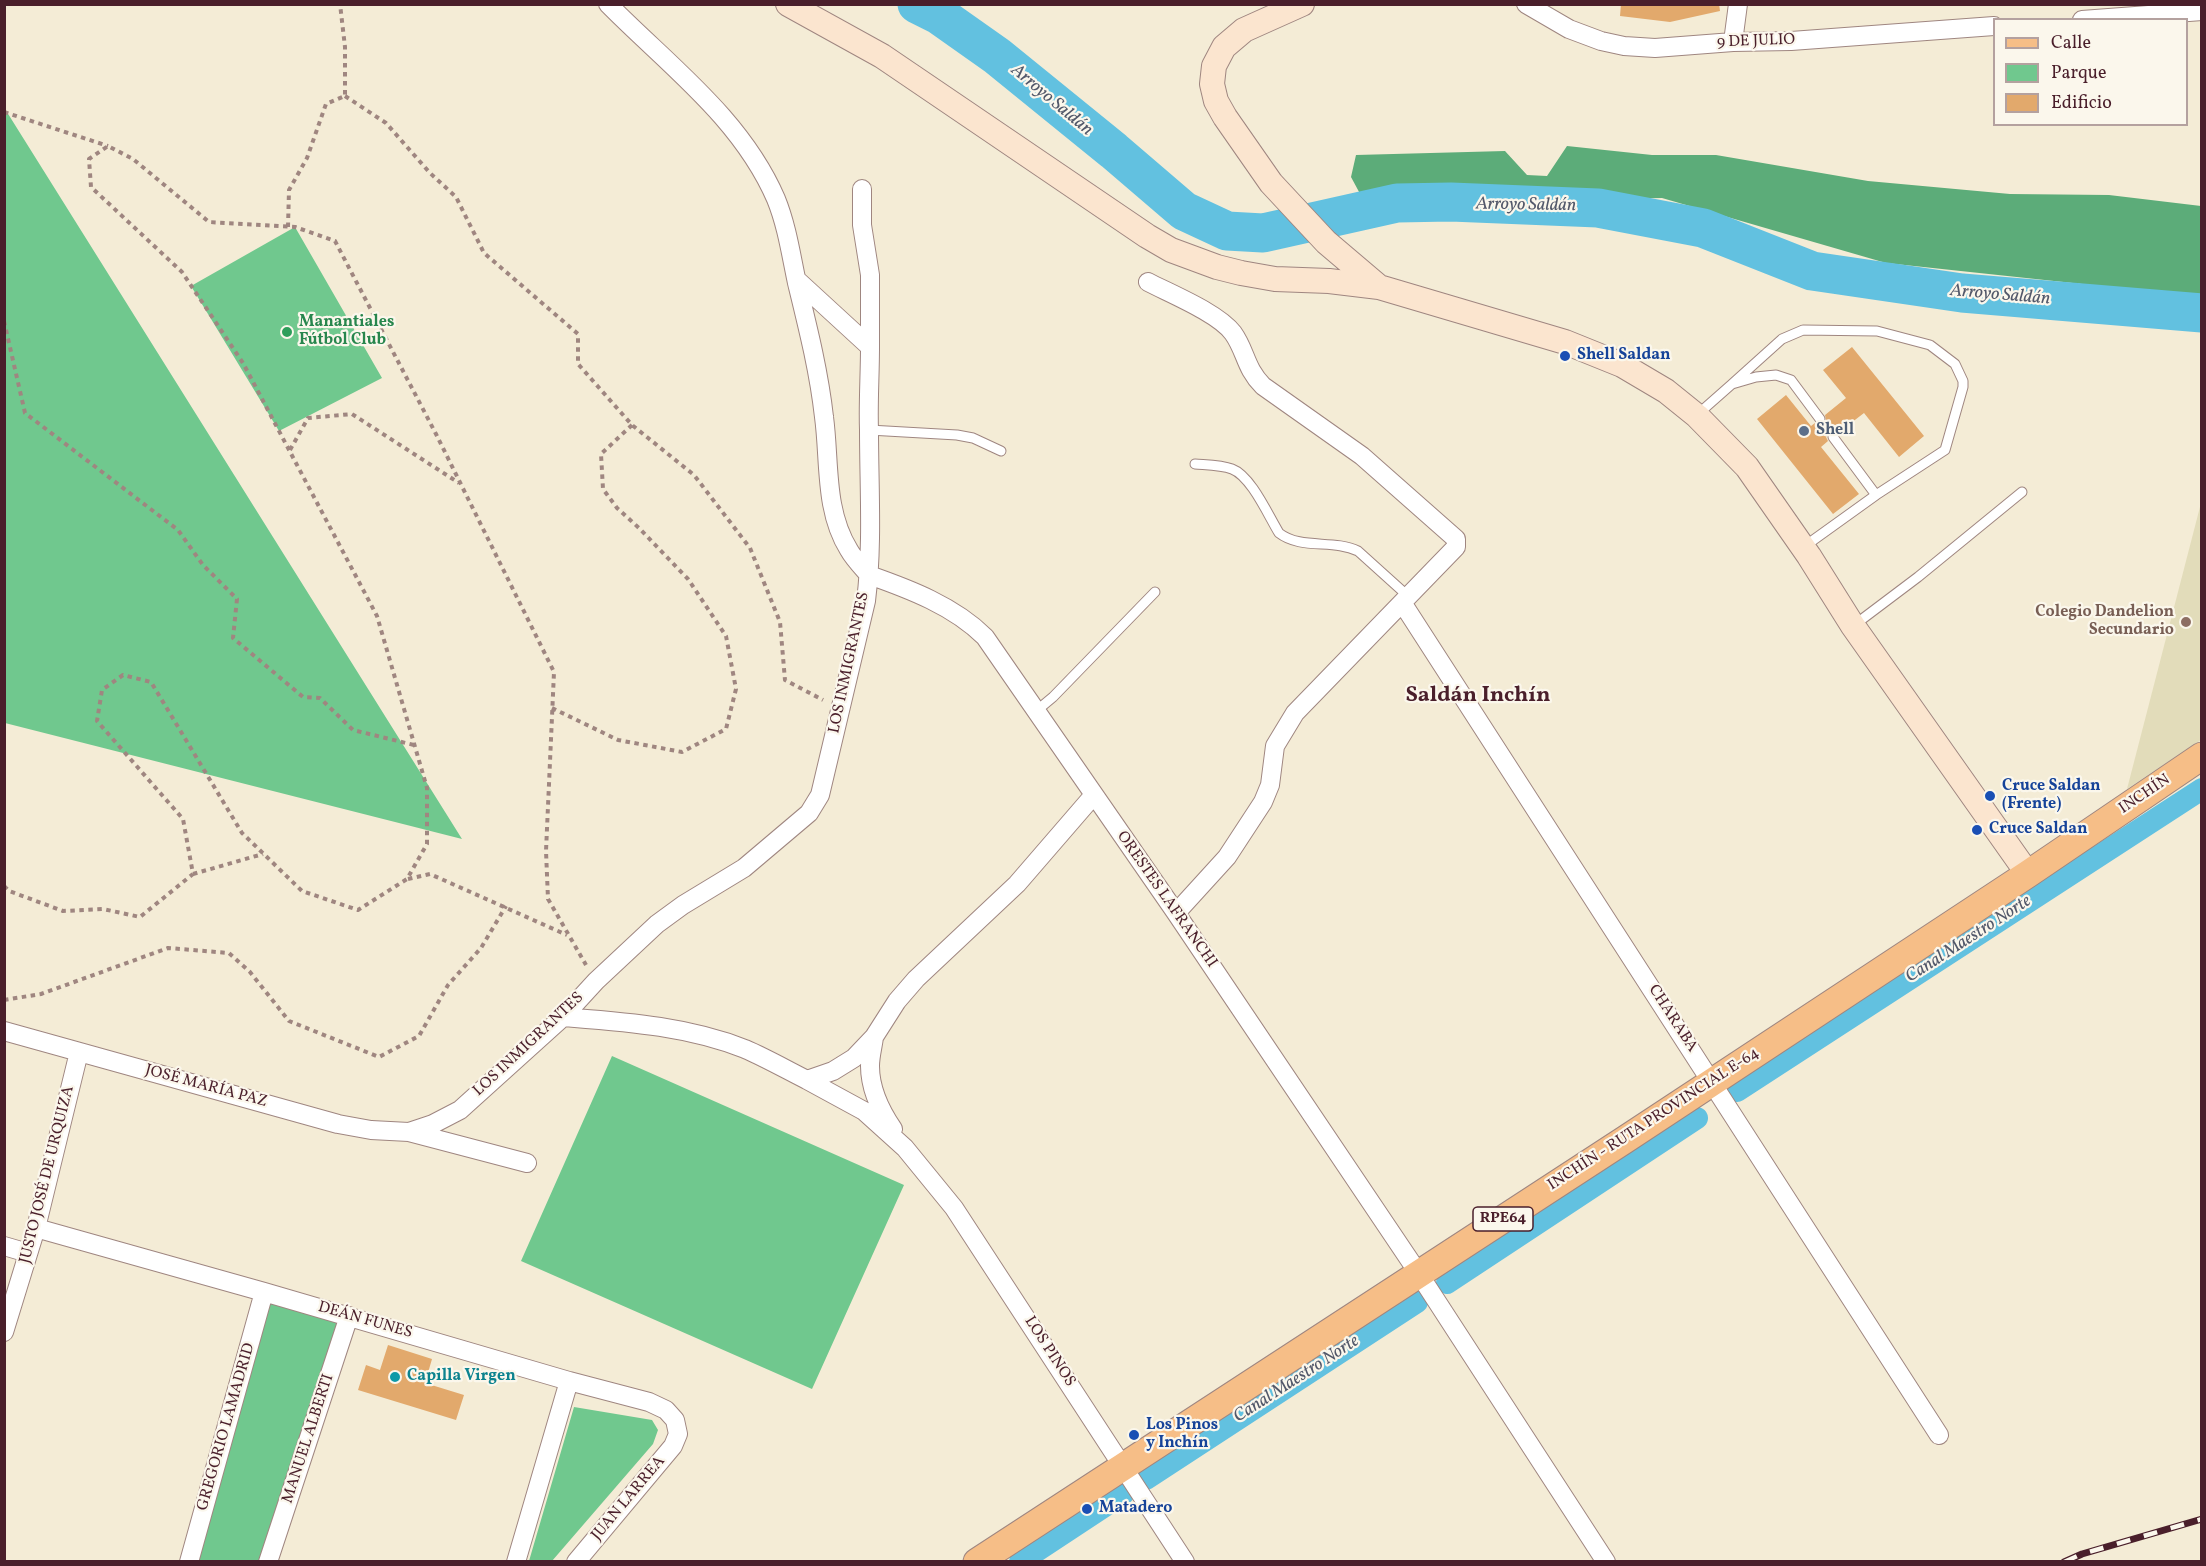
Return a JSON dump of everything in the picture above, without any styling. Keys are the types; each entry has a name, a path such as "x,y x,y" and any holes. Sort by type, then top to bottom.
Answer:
{"main road":[{"path":"788,4 882,56 1147,236 1172,250 1217,267 1241,273 1275,279 1379,287 1565,342 1622,365 1666,391 1696,416 1747,467 1803,547 1853,626 2028,874"},
{"path":"1302,4 1244,30 1224,47 1214,66 1212,84 1216,101 1224,117 1271,183 1330,245 1379,287"},
{"path":"1306,280 1323,275 1329,270 1336,259 1330,245"},
{"name":"INCHÍN","path":"2028,874 2202,756"},
{"name":"INCHÍN - RUTA PROVINCIAL E-64","path":"977,1562 2028,874"}],"street":[{"name":"LOS INMIGRANTES","path":"409,1132 433,1124 460,1110 563,1017 596,981 657,924 744,868 809,813 820,795 866,601 869,575 849,550 837,526 832,508 825,418 818,373 786,230 777,201 748,149 699,91 608,4"},
{"name":"9 DE JULIO","path":"1526,4 1569,29 1601,40 1624,46 1656,48 1993,26"},
{"path":"1734,42 1738,4"},
{"path":"2109,18 2202,11"},
{"path":"862,189 862,225 870,275 871,517 869,575"},
{"path":"797,280 870,347"},
{"path":"1148,282 1218,319 1233,333 1252,375 1263,386 1362,456 1456,539 1456,547 1294,713 1275,746 1270,785 1263,802 1227,857 1176,913"},
{"name":"ORESTES LAFRANCHI","path":"869,575 907,588 958,615 985,637 1176,913 1419,1274 1606,1562"},
{"name":"CHARABA","path":"1406,600 1939,1435"},
{"path":"807,1080 833,1071 854,1058 874,1037 897,1001 916,979 1017,884 1093,796"},
{"name":"LOS PINOS","path":"563,1017 645,1024 699,1034 745,1049 864,1111 906,1148"},
{"name":"JOSÉ MARÍA PAZ","path":"4,1030 338,1124 371,1130 409,1132"},
{"name":"LOS PINOS","path":"874,1037 870,1065 874,1092 882,1112 906,1148 954,1208 1185,1562"},
{"name":"JUSTO JOSÉ DE URQUIZA","path":"4,1332 36,1228 79,1052"},
{"path":"409,1132 527,1163"},
{"name":"DEÁN FUNES","path":"36,1228 649,1402 666,1410 675,1420 678,1434"},
{"path":"4,1246 28,1253"},
{"name":"GREGORIO LAMADRID","path":"189,1562 264,1292"},
{"name":"MANUEL ALBERTI","path":"268,1562 349,1317"},
{"path":"516,1562 569,1381"},
{"name":"JUAN LARREA","path":"576,1562 673,1446 678,1434"}],"lane":[{"path":"1696,416 1782,339 1803,330 1877,331 1930,345 1955,364 1962,375 1963,387 1945,450 1803,547"},
{"path":"1732,384 1756,377 1776,375 1791,380 1820,419"},
{"path":"869,430 957,435 973,438 1001,451"},
{"path":"1833,437 1876,495"},
{"path":"1195,464 1235,470 1246,480 1279,533 1284,537 1293,541 1349,546 1358,551 1406,600"},
{"path":"1853,626 1918,577 2022,492"},
{"path":"1035,712 1053,697 1155,592"}],"path":[{"path":"340,4 345,47 345,96"},
{"path":"288,227 289,190 307,158 326,104 345,96"},
{"path":"345,96 386,123 430,173 456,197 484,253 578,334 578,364 632,425 694,476 750,548 780,622 785,680 839,709"},
{"path":"4,112 108,146 134,159 209,222 295,227 335,241 460,483 554,672 546,851 548,899 596,981"},
{"path":"108,146 89,159 91,187 182,273 243,363 376,616 427,788 427,844 407,879"},
{"path":"4,321 25,413 178,530 203,565 237,599 233,638 303,697 320,698 353,730 414,745"},
{"path":"289,451 308,418 352,414 460,483"},
{"path":"552,708 618,740 682,752 726,729 736,689 726,636 687,579 617,508 603,489 601,454 632,425"},
{"path":"193,874 183,819 97,721 102,690 123,675 151,682 242,833 302,891 358,910 407,879 430,874 567,935"},
{"path":"4,886 9,891 63,911 103,909 140,917 193,874 263,854"},
{"path":"4,999 41,994 168,948 229,952 250,972 289,1021 379,1058 419,1036 448,985 481,948 506,906"}],"shaded area":[{"name":"Colegio Dandelion Secundario","path":"2201,503 2201,740 2127,789"}],"green space":[{"path":"5,109 462,839 5,723"},
{"path":"1567,146 1652,155 1716,155 1868,181 2010,194 2109,195 2201,206 2201,295 1886,263 1662,198 1365,203 1351,177 1356,155 1505,151 1527,175 1547,176"},
{"name":"Manantiales Fútbol Club","path":"295,227 382,378 279,431 191,286"},
{"path":"612,1056 904,1185 812,1389 521,1261"},
{"path":"264,1292 349,1316 268,1561 189,1562"},
{"path":"574,1407 652,1420 658,1430 653,1444 552,1561 529,1561"}],"building":[{"path":"1621,4 1719,4 1720,11 1670,22 1620,16"},
{"name":"Shell","path":"1852,347 1924,436 1899,457 1864,413 1838,433 1833,430 1829,432 1826,437 1828,441 1821,447 1859,494 1833,514 1757,419 1786,395 1811,426 1815,423 1824,425 1825,415 1846,398 1823,370"},
{"name":"Capilla Virgen","path":"388,1345 432,1359 425,1383 464,1395 456,1420 358,1390 366,1365 380,1370"}],"waterway":[{"name":"Arroyo Saldán","path":"917,4 939,15 997,56 1184,211 1227,231 1263,233 1397,203 1451,202 1598,208 1703,228 1812,271 1962,293 2202,313"},
{"name":"Canal Maestro Norte","path":"1737,1091 2202,789"},
{"name":"Canal Maestro Norte","path":"1447,1283 1697,1118"},
{"name":"Canal Maestro Norte","path":"1146,1479 1417,1302"},
{"name":"Canal Maestro Norte","path":"1020,1562 1123,1494"}],"railway":[{"path":"2064,1562 2082,1554 2202,1519"}],"place":[{"name":"Manantiales Fútbol Club","path":"287,332"},
{"name":"Shell Saldan","path":"1565,356"},
{"name":"Shell","path":"1804,431"},
{"name":"Colegio Dandelion Secundario","path":"2186,622"},
{"name":"Cruce Saldan (Frente)","path":"1990,796"},
{"name":"Cruce Saldan","path":"1977,830"},
{"name":"Capilla Virgen","path":"395,1377"},
{"name":"Los Pinos y Inchín","path":"1134,1435"},
{"name":"Matadero","path":"1087,1509"}],"district":[{"name":"Saldán Inchín","path":"1478,697"}]}
